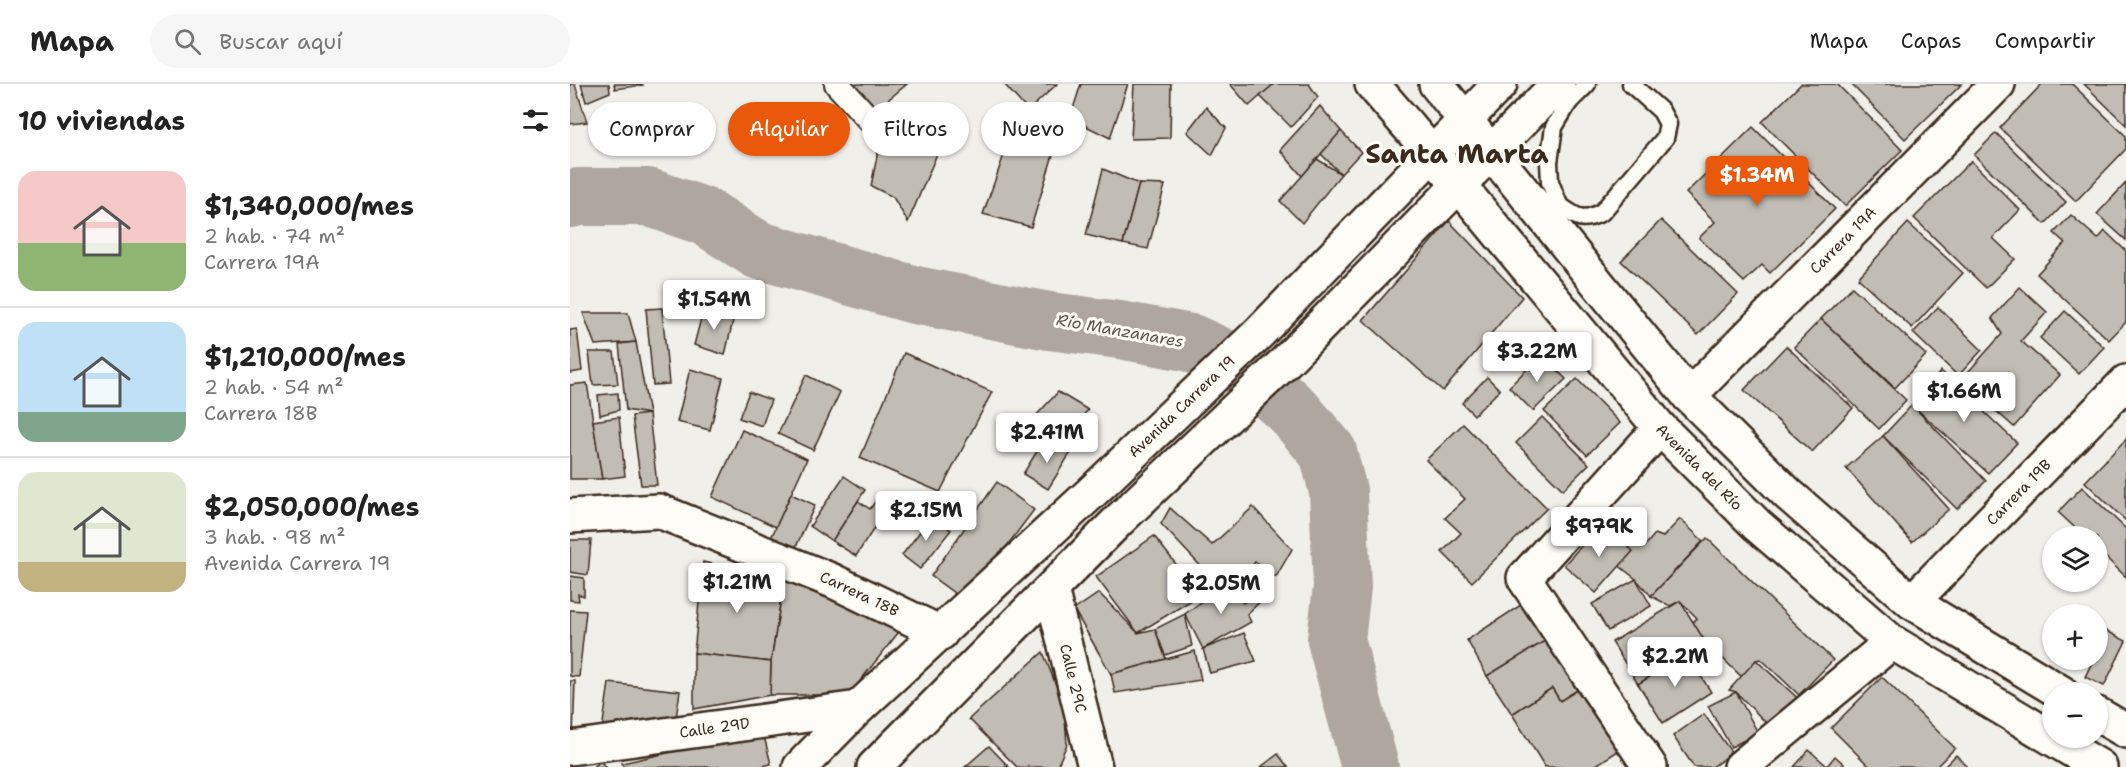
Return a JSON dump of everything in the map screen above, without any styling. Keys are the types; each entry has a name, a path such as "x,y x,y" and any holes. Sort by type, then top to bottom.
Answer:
{"main road":[{"name":"Avenida del Río","path":"1372,84 1660,428 1757,525 1892,642 2100,767"},
{"path":"1436,84 1490,152 1552,212 1689,396 1788,494 1912,602 2044,682"},
{"name":"Avenida Carrera 19","path":"800,767 858,708 1091,493 1259,333 1500,84"},
{"name":"Carrera 19A","path":"1689,396 1998,84"},
{"path":"874,767 1119,519 1283,364 1490,152 1560,92"},
{"name":"Carrera 19B","path":"1912,602 2126,382"},
{"path":"1650,767 1524,578 1660,428"},
{"name":"Carrera 18B","path":"570,516 659,511 833,581 941,633"},
{"name":"Calle 29C","path":"1051,589 1089,761"},
{"path":"1741,767 1892,642"},
{"name":"Calle 29D","path":"570,748 858,708"},
{"path":"2108,720 2126,731"}],"street":[{"path":"837,84 862,111"}],"lane":[{"path":"1587,84 1560,92 1549,162 1552,212 1578,218 1590,218 1602,212 1665,138 1668,124 1661,111 1631,84"}],"building":[{"path":"570,84 575,84 587,122 570,124"},
{"path":"581,84 609,84 610,92 586,102"},
{"path":"614,84 642,84 643,85 615,89"},
{"path":"844,84 907,84 885,102 862,102 862,104"},
{"path":"1004,84 1057,84 1038,102 1020,102"},
{"path":"1081,84 1128,84 1110,138 1086,126 1086,102 1075,102"},
{"path":"1134,84 1171,84 1170,138 1131,139"},
{"path":"1230,84 1274,84 1249,106"},
{"path":"1274,84 1309,84 1318,97 1291,127 1260,96"},
{"path":"1801,84 1837,84 1902,150 1845,206 1762,122"},
{"path":"1851,84 1962,84 1905,139"},
{"path":"2042,84 2072,84 2126,136 2126,149 2076,201 2000,128"},
{"path":"2084,84 2126,84 2126,125"},
{"path":"1320,106 1341,131 1302,176 1280,150"},
{"path":"1206,107 1226,128 1212,155 1187,132"},
{"path":"1753,127 1835,209 1770,273 1762,265 1744,282 1699,238 1715,222 1686,193"},
{"path":"1341,131 1361,152 1341,174 1321,154"},
{"path":"1996,133 2066,202 2045,224 1974,155"},
{"path":"877,156 936,156 908,222 893,197 871,186"},
{"path":"1004,156 1053,156 1031,227 983,214"},
{"path":"1317,159 1341,174 1302,223 1280,201"},
{"path":"1971,161 2020,210 1993,238 2015,259 1986,288 1914,218"},
{"path":"1103,169 1139,184 1123,244 1086,235"},
{"path":"2126,183 2126,240 2097,214"},
{"path":"1139,184 1165,185 1148,249 1123,244"},
{"path":"2071,215 2098,239 2105,231 2126,251 2126,322 2109,340 2037,274 2065,243 2054,233"},
{"path":"1661,220 1738,294 1698,335 1621,261"},
{"path":"1449,221 1522,297 1443,391 1363,320"},
{"path":"1908,223 1963,273 1912,328 1858,278"},
{"path":"1852,287 1926,355 1895,388 1821,319"},
{"path":"2020,287 2047,312 2021,341 2060,375 2014,427 1961,380 2002,334 1992,318"},
{"path":"704,307 734,316 725,355 694,345"},
{"path":"1938,307 1982,350 1958,376 1913,333"},
{"path":"662,308 669,384 653,385 646,309"},
{"path":"2065,311 2104,347 2079,374 2040,338"},
{"path":"583,313 628,313 636,342 595,345"},
{"path":"1821,319 1906,400 1879,429 1794,347"},
{"path":"577,329 582,371 570,373 570,330"},
{"path":"636,342 649,414 626,410 619,344"},
{"path":"1786,346 1853,408 1812,452 1744,390"},
{"path":"589,352 614,352 618,384 593,385"},
{"path":"904,353 992,392 940,492 860,458"},
{"path":"1541,355 1566,379 1533,411 1509,387"},
{"path":"690,369 723,378 710,430 677,422"},
{"path":"1941,371 2017,443 1988,473 1912,405"},
{"path":"806,375 840,392 813,450 778,434"},
{"path":"1487,377 1500,390 1474,415 1462,403"},
{"path":"1577,379 1620,423 1587,455 1544,411"},
{"path":"587,383 602,479 570,479 570,385"},
{"path":"749,392 771,400 762,426 739,418"},
{"path":"1058,392 1088,410 1074,426 1063,419 1049,437 1032,420"},
{"path":"618,393 619,410 600,415 598,395"},
{"path":"1912,405 1986,481 1957,509 1883,436"},
{"path":"649,414 657,485 641,485 632,416"},
{"path":"619,417 625,476 602,479 593,421"},
{"path":"1542,417 1589,464 1563,490 1516,443"},
{"path":"1463,424 1547,508 1472,582 1442,552 1461,533 1445,518 1465,499 1426,460"},
{"path":"742,430 807,459 776,527 712,497"},
{"path":"1883,436 1949,509 1912,542 1846,468"},
{"path":"2126,439 2126,521 2085,482"},
{"path":"1044,440 1071,452 1048,489 1023,474"},
{"path":"844,476 865,490 832,541 810,526"},
{"path":"997,482 1034,510 965,601 931,576"},
{"path":"2082,487 2126,529 2126,577 2108,560 2108,526 2073,526 2058,512"},
{"path":"791,494 815,505 795,549 771,538"},
{"path":"877,499 888,507 856,556 832,541 858,501 870,509"},
{"path":"1253,507 1292,549 1276,577 1255,562 1239,584 1224,568 1210,576 1161,524 1170,508 1212,545"},
{"path":"932,516 951,530 920,569 902,555"},
{"path":"1680,519 1703,541 1651,596 1636,579 1618,565 1625,557 1617,550 1631,533 1645,546 1655,534 1663,537"},
{"path":"1602,523 1633,551 1596,593 1564,565"},
{"path":"1154,536 1200,595 1138,633 1096,577"},
{"path":"1707,538 1833,660 1799,695 1761,659 1756,660 1743,678 1689,626 1697,618 1680,601 1670,606 1651,596"},
{"path":"570,540 591,540 588,575 570,572"},
{"path":"703,562 784,580 771,662 694,653"},
{"path":"570,576 584,578 584,596 578,594 579,601 570,600"},
{"path":"1636,579 1651,606 1608,631 1592,604"},
{"path":"784,580 844,602 902,628 849,695 770,695 771,662"},
{"path":"1227,583 1243,603 1261,589 1265,597 1247,614 1251,622 1203,649 1185,614"},
{"path":"1099,593 1138,633 1155,629 1166,659 1111,674 1074,610"},
{"path":"1530,599 1555,635 1487,676 1467,640"},
{"path":"1680,601 1706,643 1638,684 1612,642"},
{"path":"570,610 586,611 579,677 570,676"},
{"path":"1185,614 1192,646 1165,655 1155,629"},
{"path":"2108,632 2126,641 2106,682 2096,682 2085,677 2088,670 2108,670"},
{"path":"1244,633 1256,661 1210,673 1203,649"},
{"path":"1555,635 1587,684 1560,701 1552,688 1512,714 1487,676"},
{"path":"1195,651 1201,680 1115,693 1111,674"},
{"path":"1043,652 1064,706 1067,744 1057,767 1017,767 969,719"},
{"path":"694,653 771,662 770,695 694,709"},
{"path":"1687,654 1711,692 1663,723 1638,684"},
{"path":"1756,660 1803,703 1776,733 1736,692 1729,690"},
{"path":"1882,677 1955,748 1936,767 1870,767 1831,728"},
{"path":"570,681 575,681 573,737 570,738"},
{"path":"609,683 680,691 676,718 602,730"},
{"path":"1587,684 1626,746 1593,767 1545,767 1512,714 1552,688 1560,701"},
{"path":"1736,692 1758,733 1731,747 1708,706"},
{"path":"1704,714 1732,753 1712,767 1694,767 1673,736"},
{"path":"763,732 771,764 758,767 623,767 622,763"},
{"path":"989,746 1009,767 965,767"},
{"path":"1809,750 1827,766 1835,756 1844,764 1841,767 1794,767"},
{"path":"1278,754 1288,767 1261,767"},
{"path":"1956,755 1968,767 1944,767"},
{"path":"600,761 606,767 594,767"}],"waterway":[{"name":"Río Manzanares","path":"570,199 648,197 706,217 758,250 915,295 1049,321 1120,330 1191,343 1244,367 1294,412 1328,452 1338,491 1342,587 1336,640 1370,767"}],"district":[{"name":"Santa Marta","path":"1457,154"}]}
